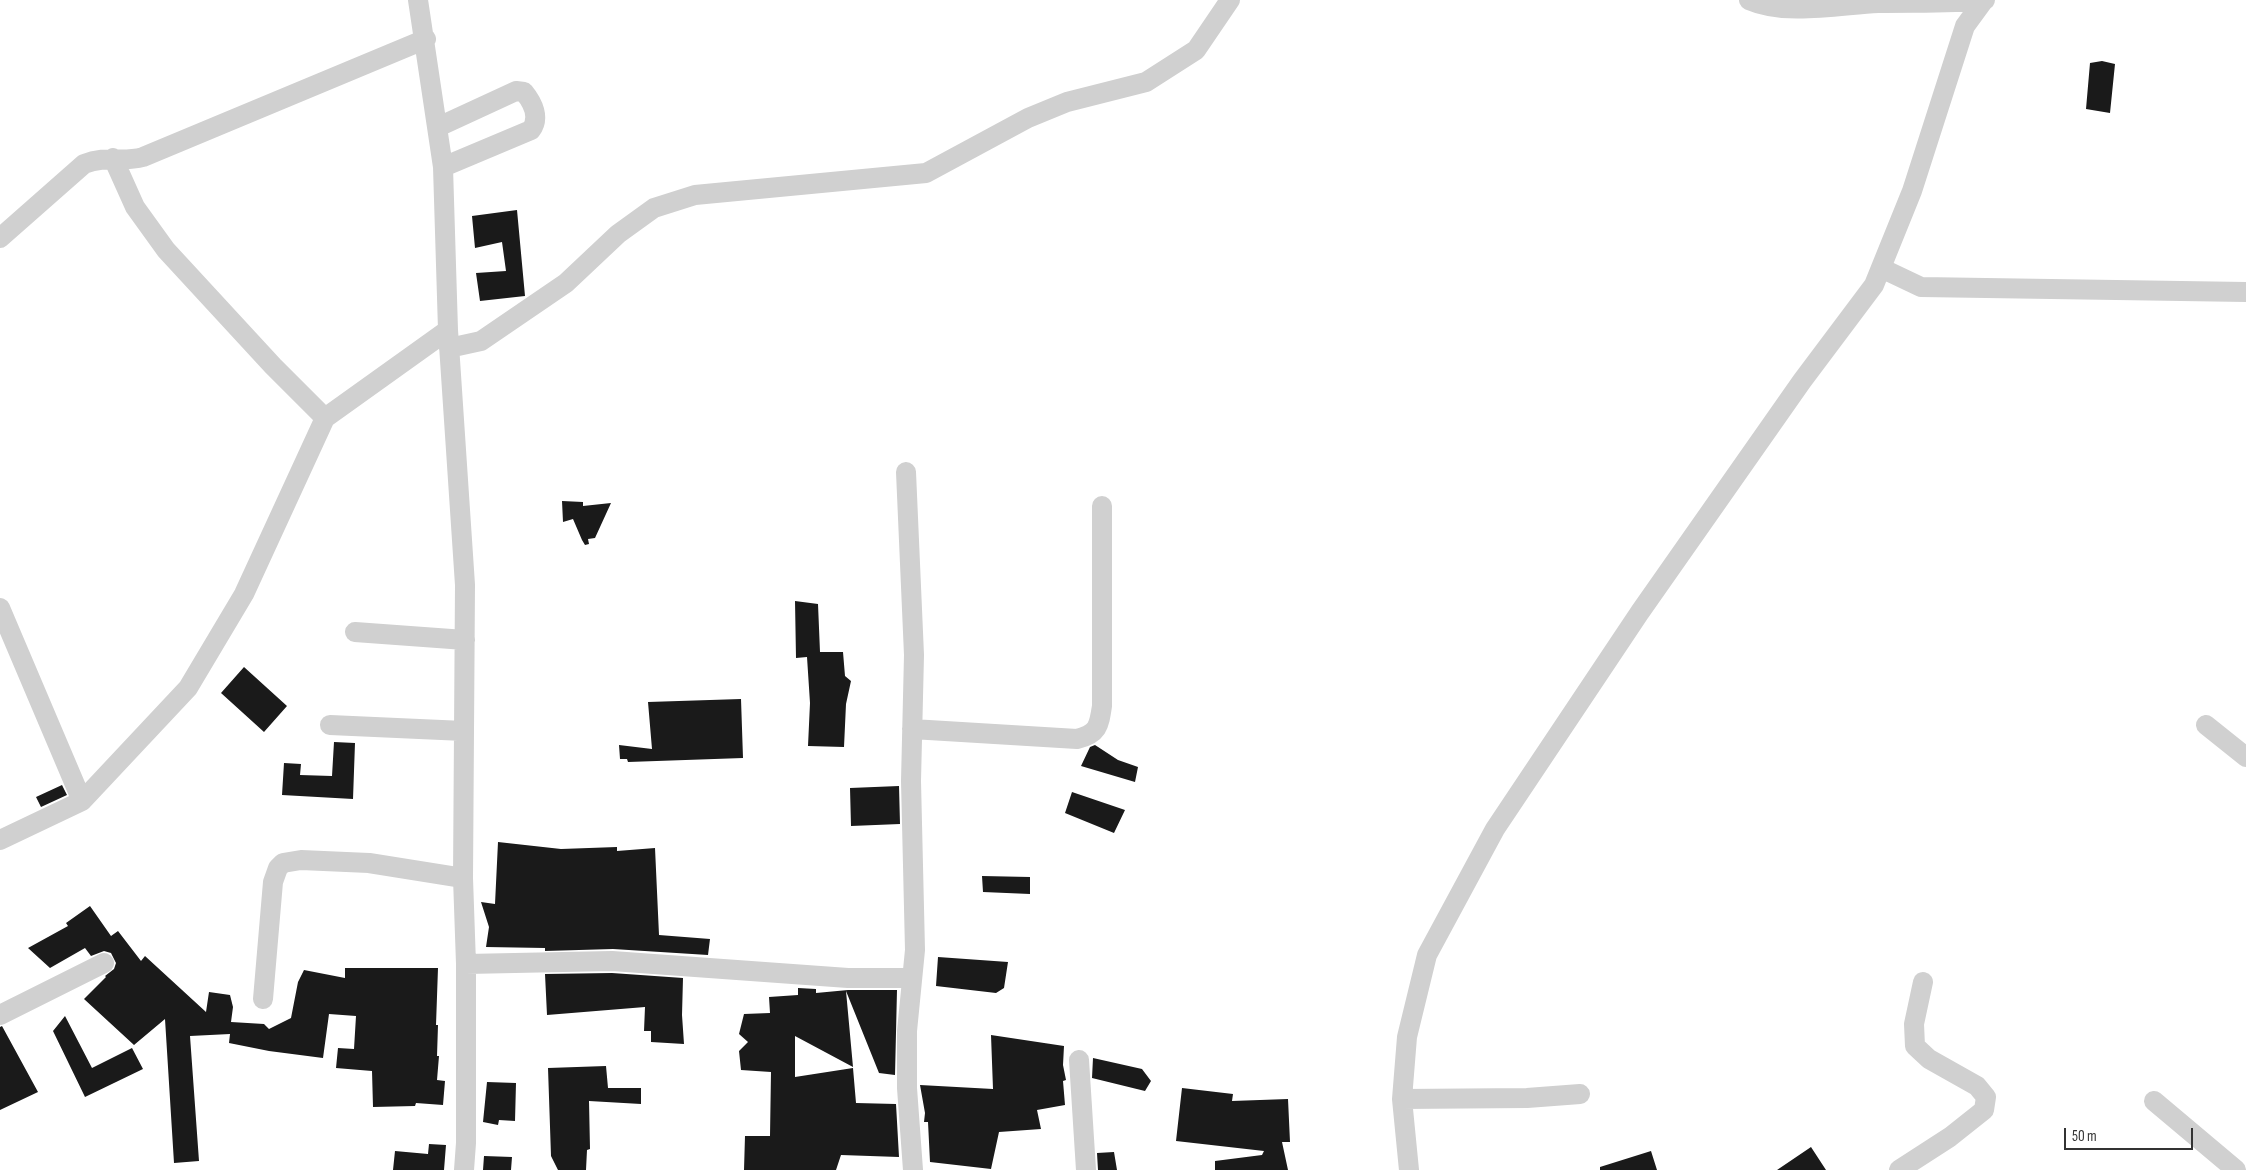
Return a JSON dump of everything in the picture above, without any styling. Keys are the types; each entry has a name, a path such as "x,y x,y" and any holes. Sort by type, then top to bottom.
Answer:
{"street":[{"path":"418,0 426,39 444,167 449,339 466,585 463,878 466,964 466,1143 464,1170"},
{"path":"0,840 82,801 188,688 244,594 325,418 449,339 481,341 566,283 618,234 654,208 694,195 926,173 1028,118 1067,102 1146,82 1196,50 1230,0"},
{"path":"1749,0 1786,8 1880,3 1946,4 1984,0"},
{"path":"1409,1170 1402,1099 1406,1037 1427,955 1495,829 1651,596 1802,381 1874,285 1912,191 1965,26 1984,0"},
{"path":"0,238 84,164 98,159 131,160 143,156 426,39"},
{"path":"438,127 516,91 524,92 529,98 536,117 535,125 531,130 444,167"},
{"path":"113,158 135,207 166,250 273,366 325,418"},
{"path":"1881,268 1921,286 2246,292"},
{"path":"906,472 914,654 912,730 915,950 907,1031 907,1088 913,1170"},
{"path":"912,730 1077,739 1089,736 1099,726 1102,706 1102,506"},
{"path":"0,608 82,801"},
{"path":"355,632 465,640"},
{"path":"330,725 464,730"},
{"path":"2206,725 2246,757"},
{"path":"263,999 273,882 278,868 283,863 301,860 369,863 463,878"},
{"path":"466,964 612,961 848,978 911,978"},
{"path":"0,1015 104,964"},
{"path":"1900,1170 1950,1138 1984,1110 1986,1097 1977,1086 1929,1059 1915,1046 1914,1024 1923,982"},
{"path":"1079,1060 1086,1170"},
{"path":"1402,1099 1527,1098 1580,1094"},
{"path":"2154,1101 2236,1170"}],"building":[{"path":"2102,61 2115,64 2110,113 2086,109 2090,63"},
{"path":"517,210 525,296 480,301 476,273 506,271 502,242 475,248 472,216"},
{"path":"562,501 583,502 583,506 611,503 595,538 588,539 589,544 585,545 573,519 563,522"},
{"path":"795,601 818,604 820,652 843,652 845,676 851,681 846,704 844,747 808,746 810,703 807,657 796,658"},
{"path":"244,667 287,706 264,732 221,693"},
{"path":"741,699 743,758 628,762 627,759 620,759 619,745 652,749 648,702"},
{"path":"334,742 355,743 353,799 282,795 284,763 301,764 300,775 332,776"},
{"path":"1095,745 1118,760 1138,767 1135,782 1081,766 1090,747"},
{"path":"62,785 67,795 41,807 36,797"},
{"path":"899,786 900,824 851,826 850,788"},
{"path":"1072,792 1125,810 1114,833 1065,813"},
{"path":"498,842 561,849 617,847 617,851 655,848 659,935 710,939 708,955 613,949 545,951 545,948 486,947 489,927 481,902 495,904"},
{"path":"982,876 1030,877 1030,894 983,892"},
{"path":"90,906 111,936 118,931 141,961 145,956 206,1012 209,992 230,995 233,1007 231,1022 264,1024 269,1029 291,1018 298,982 304,970 345,978 345,968 438,968 436,1025 438,1025 437,1056 439,1056 437,1080 445,1081 443,1105 416,1103 415,1106 373,1107 372,1071 336,1068 338,1048 354,1049 356,1016 329,1014 323,1058 269,1051 229,1043 230,1034 190,1036 199,1161 174,1163 165,1019 134,1045 84,999 114,969 116,963 111,953 104,951 91,956 85,948 50,968 28,948 68,926 66,923"},
{"path":"938,957 1008,962 1004,988 996,993 936,986"},
{"path":"612,973 683,978 682,1015 684,1044 651,1042 651,1031 644,1031 645,1007 547,1015 545,974"},
{"path":"798,988 816,989 816,993 848,990 897,990 895,1075 879,1073 846,991 853,1067 795,1036 795,1077 853,1068 856,1103 896,1104 899,1157 841,1155 836,1170 744,1170 745,1136 770,1136 771,1072 741,1070 739,1051 748,1042 739,1034 744,1014 770,1013 769,997 798,995"},
{"path":"65,1016 92,1068 132,1048 143,1069 85,1097 53,1031"},
{"path":"2,1026 38,1092 0,1110 0,1027"},
{"path":"991,1035 1064,1046 1063,1065 1066,1080 1063,1081 1065,1105 1037,1110 1041,1129 999,1132 991,1169 930,1162 928,1122 924,1122 925,1113 920,1085 993,1089"},
{"path":"1093,1058 1142,1069 1151,1081 1145,1091 1092,1078"},
{"path":"606,1066 608,1088 641,1088 641,1104 589,1101 590,1149 587,1150 586,1170 558,1170 551,1156 548,1068"},
{"path":"487,1082 516,1083 515,1121 499,1120 498,1125 483,1122"},
{"path":"1182,1088 1233,1094 1232,1101 1288,1099 1290,1142 1282,1142 1288,1170 1215,1170 1215,1161 1262,1155 1264,1151 1176,1141"},
{"path":"429,1144 446,1145 444,1170 393,1170 395,1151 428,1154"},
{"path":"1811,1147 1826,1170 1777,1170"},
{"path":"1651,1151 1657,1170 1600,1170 1600,1167"},
{"path":"1114,1152 1117,1170 1098,1170 1097,1153"},
{"path":"484,1156 512,1157 511,1170 483,1170"}]}
